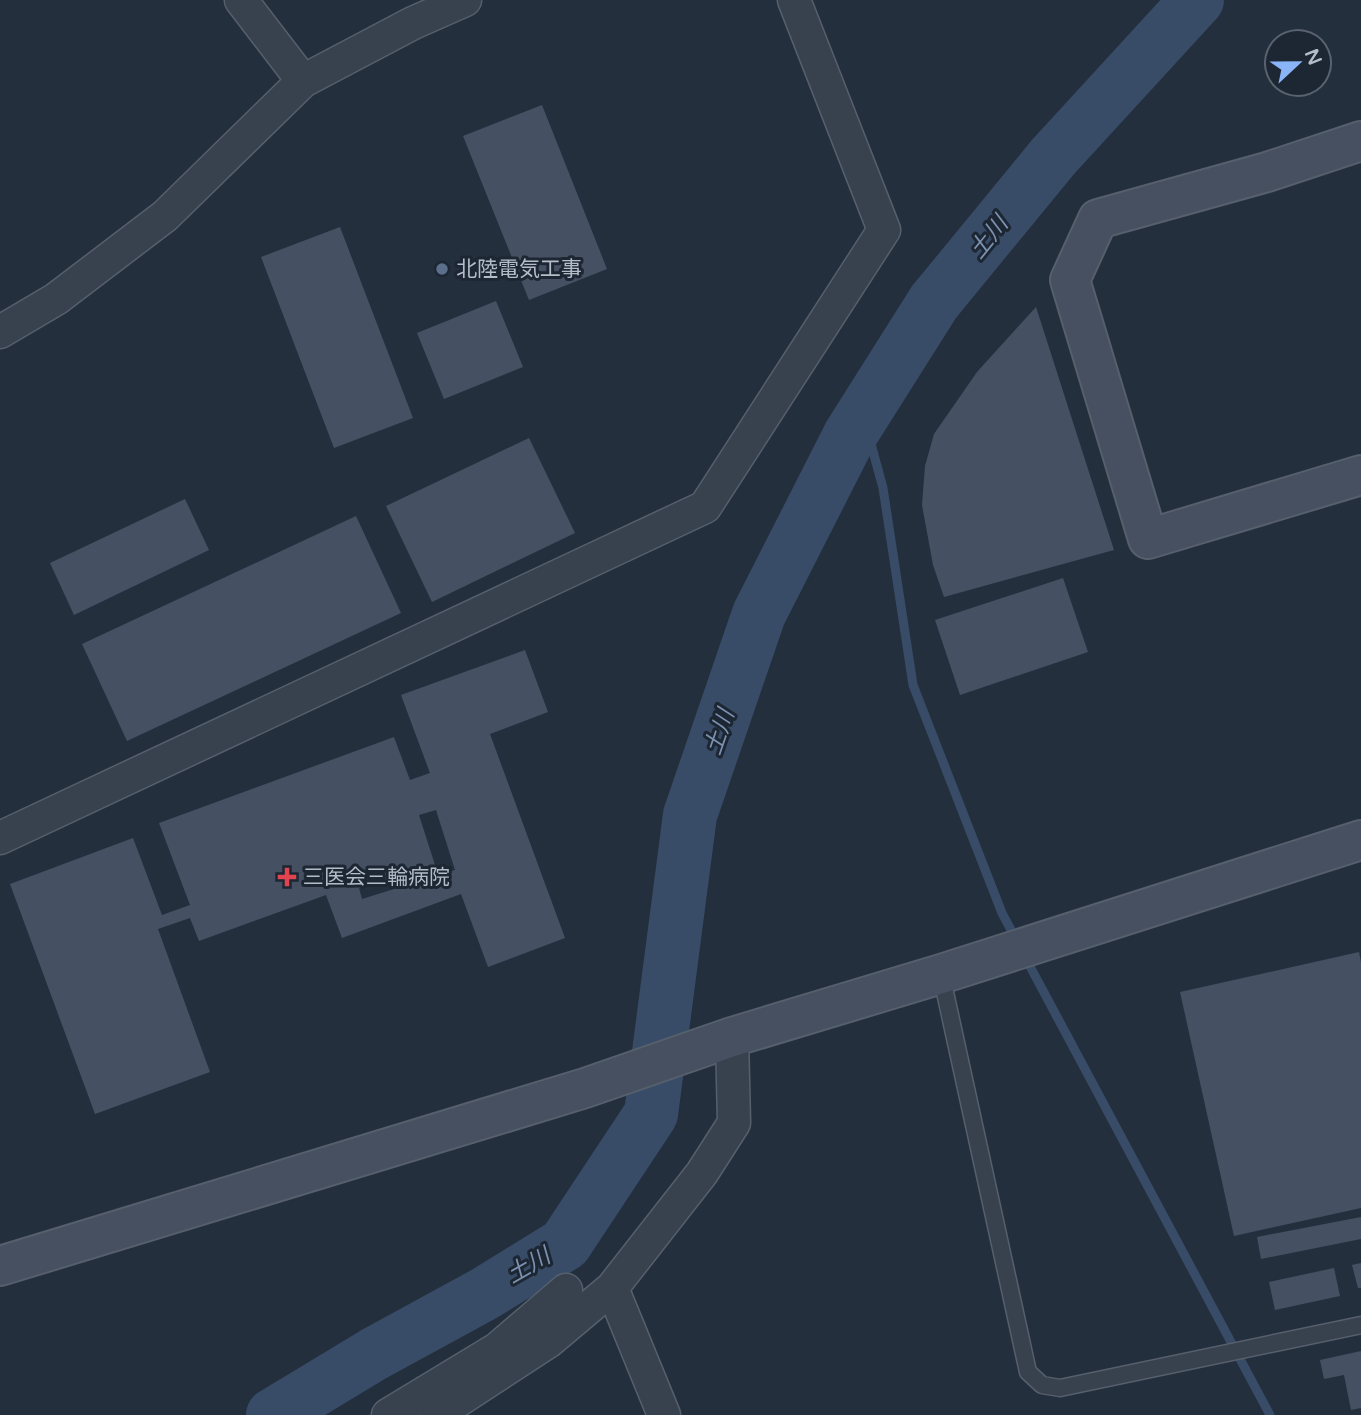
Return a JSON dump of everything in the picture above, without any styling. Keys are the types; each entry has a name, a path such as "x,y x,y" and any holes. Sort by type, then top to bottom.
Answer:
{"street":[{"path":"241,0 303,81"},
{"path":"0,332 56,299 165,216 303,81 413,23 465,0"},
{"path":"0,838 705,507 884,230 794,0"},
{"path":"1361,141 1267,172 1098,219 1070,280 1149,539 1361,475"},
{"path":"0,1266 585,1088 732,1037 942,974 1361,840"},
{"path":"451,1411 549,1341 612,1288 702,1173 734,1122 732,1037"},
{"path":"612,1288 664,1415"},
{"path":"388,1415 497,1349 566,1290"}],"lane":[{"path":"942,974 1028,1371 1042,1385 1060,1388 1361,1325"}],"building":[{"path":"542,105 607,269 529,300 463,136"},
{"path":"340,227 413,418 334,448 261,257"},
{"path":"496,301 523,367 444,399 417,333"},
{"path":"1036,307 1114,550 944,597 933,565 922,505 925,466 934,434 977,372"},
{"path":"529,438 575,533 432,602 386,506"},
{"path":"185,499 209,550 74,615 50,563"},
{"path":"356,516 401,613 127,741 82,644"},
{"path":"1063,578 1088,652 960,695 935,620"},
{"name":"三医会三輪病院","path":"525,650 548,712 490,734 565,938 488,967 461,894 342,938 326,895 199,941 190,918 158,929 210,1072 95,1114 10,884 133,838 162,915 190,905 159,823 394,737 410,780 430,773 401,695","holes":["436,810 455,870 362,899 359,888 435,865 419,815"]},
{"path":"1359,952 1361,1208 1234,1236 1180,992"},
{"path":"1361,1217 1361,1239 1261,1259 1257,1237"},
{"path":"1361,1263 1361,1288 1358,1288 1352,1265"},
{"path":"1334,1268 1340,1296 1275,1310 1269,1282"},
{"path":"1361,1351 1361,1408 1351,1410 1344,1375 1324,1379 1320,1360"}],"waterway":[{"name":"土川","path":"273,1415 374,1354 484,1294 565,1244 651,1114 690,815 759,614 850,435 934,302 1053,157 1197,0"},
{"path":"860,419 871,444 883,488 913,685 1002,913 1017,941"},
{"path":"1025,957 1270,1415"}],"place":[{"name":"北陸電気工事","path":"442,269"},
{"name":"三医会三輪病院","path":"287,877"}]}
